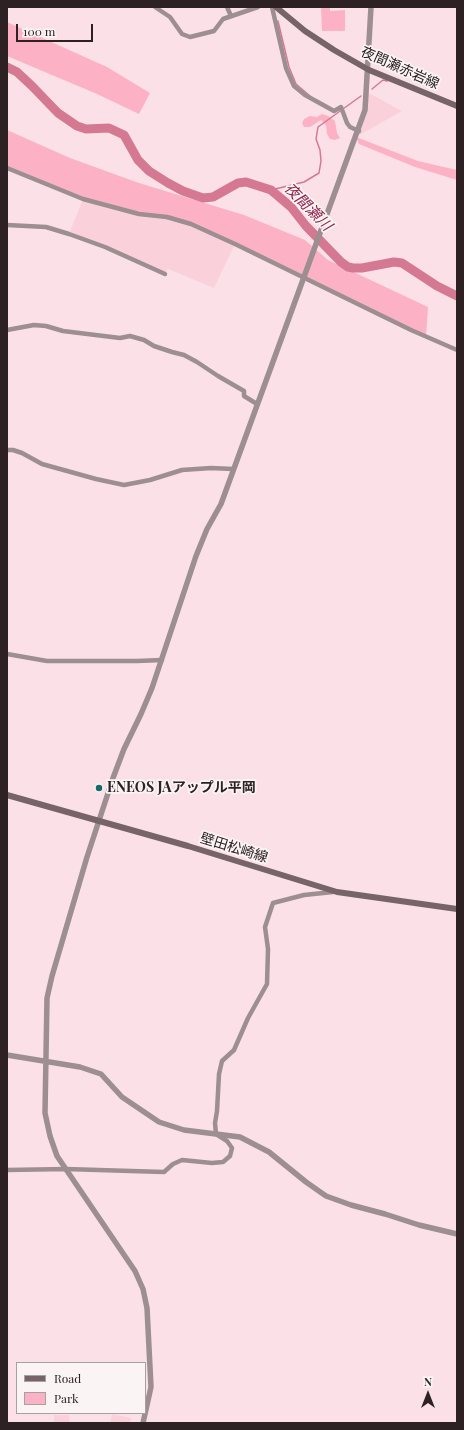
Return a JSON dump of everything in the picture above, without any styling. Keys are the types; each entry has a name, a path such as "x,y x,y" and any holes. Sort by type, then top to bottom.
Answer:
{"main road":[{"name":"夜間瀬赤岩線","path":"276,7 305,31 369,70 457,106"},
{"name":"壁田松崎線","path":"7,795 188,846 337,892 457,909"}],"street":[{"path":"155,7 170,17 182,34 190,37 214,31 223,19 258,7"},
{"path":"227,7 231,16"},
{"path":"272,7 286,68 294,86 305,95 334,110 341,107 346,123 350,127 359,131"},
{"path":"146,1413 151,1387 147,1308 143,1289 135,1271 57,1156 48,1128 45,1113 47,998 52,976 98,821 124,749 152,688 196,556 207,529 221,504 366,110 371,7"},
{"path":"7,168 83,199 139,214 167,217 191,224 411,330 457,350"},
{"path":"7,225 46,228 69,234 105,246 165,274"},
{"path":"7,330 34,325 46,326 63,332 120,338 130,336 144,340 154,346 184,355 197,362 244,391 244,396 257,404"},
{"path":"7,450 22,453 42,464 124,485 150,480 182,470 211,468 233,470"},
{"path":"7,654 47,661 162,660"},
{"path":"216,1134 215,1123 222,1061 234,1050 248,1018 267,984 268,949 265,927 273,903 304,895 337,892"},
{"path":"7,1055 80,1067 101,1074 122,1097 159,1122 184,1130 240,1137 269,1152 326,1196 419,1225 457,1234"},
{"path":"7,1170 66,1169 164,1172 182,1160 212,1163 223,1162 230,1156 232,1148 227,1141 216,1134"}],"shaded area":[{"path":"367,92 402,111 356,137"},
{"path":"83,199 191,224 235,244 214,288 168,269 165,274 69,234"},
{"path":"112,1414 131,1418 130,1423 110,1423"},
{"path":"54,1415 69,1415 70,1423 54,1423"}],"green space":[{"path":"321,7 330,7 330,11 345,10 345,31 322,31"},
{"path":"7,22 107,67 150,93 139,114 97,94 7,56"},
{"path":"322,114 335,121 337,133 340,138 335,140 330,139 327,134 326,125 321,120 310,127 304,127 302,123 304,119 310,116 317,117"},
{"path":"7,130 70,158 139,183 244,215 305,240 328,260 428,307 426,337 191,224 139,214 83,199 7,168"},
{"path":"356,137 418,161 457,170 457,180 415,167 359,144"}],"waterway":[{"path":"278,21 289,67 296,84 310,96"},
{"name":"夜間瀬川","path":"7,67 17,72 58,113 77,126 86,129 109,128 124,135 138,160 149,171 183,191 203,198 213,197 238,183 246,182 271,190 291,207 306,226 341,262 348,267 362,268 394,262 402,263 437,286 457,296"},
{"path":"372,89 383,80 387,81"},
{"path":"271,190 304,182 319,173 321,161 320,150 316,139 318,127 361,96"}],"place":[{"name":"ENEOS JAアップル平岡","path":"99,788"}]}
